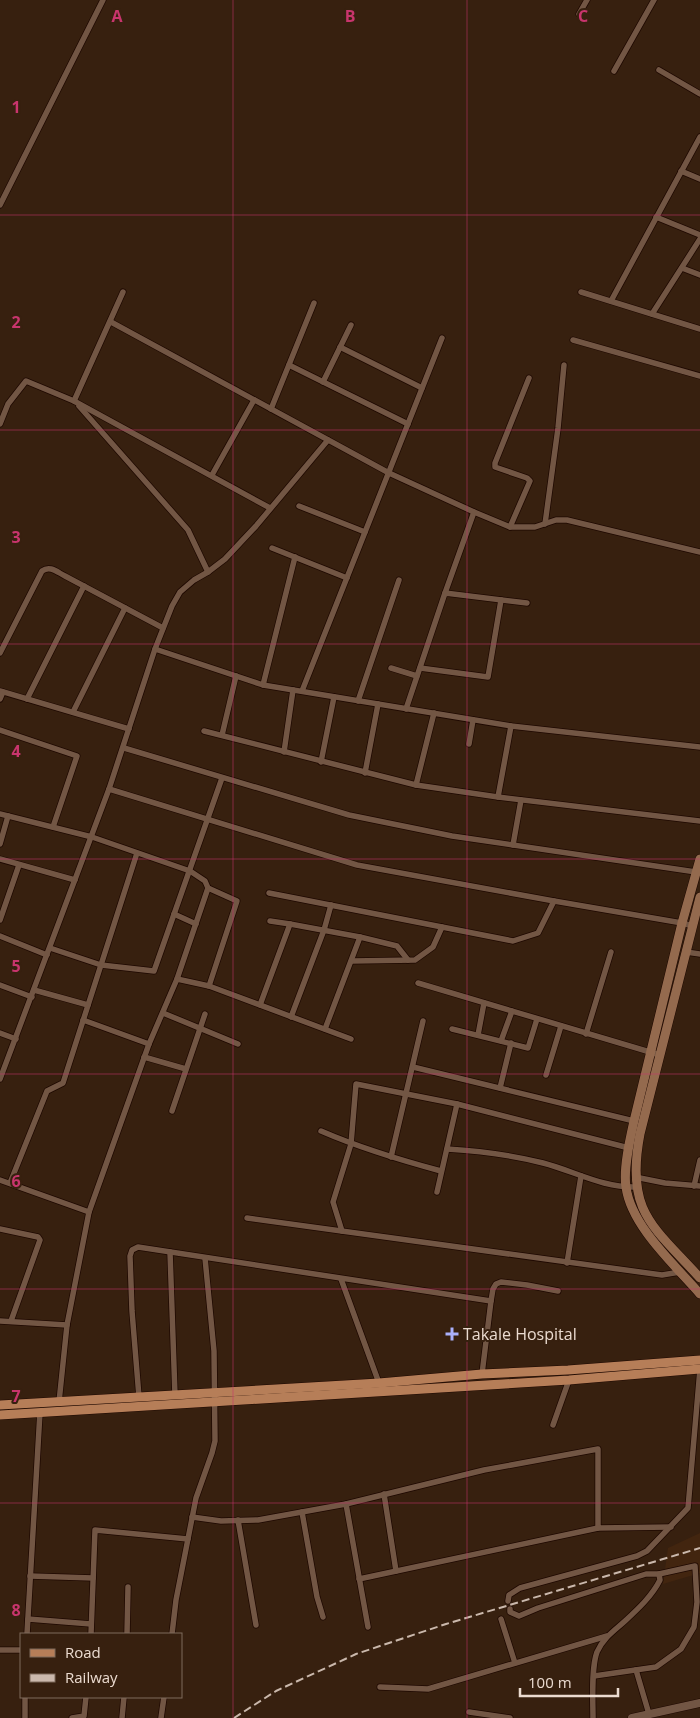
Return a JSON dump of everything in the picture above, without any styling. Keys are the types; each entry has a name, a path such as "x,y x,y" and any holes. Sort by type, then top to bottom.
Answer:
{"main road":[{"path":"700,859 682,923 640,1134 635,1177 639,1200 651,1224 700,1278"},
{"path":"700,897 656,1054 634,1121 629,1148 626,1188 646,1232 700,1294"},
{"path":"0,1405 379,1383 482,1374 568,1370 700,1360"},
{"path":"0,1415 569,1380 700,1369"}],"street":[{"path":"0,205 103,0"},
{"path":"579,14 587,0"},
{"path":"614,71 654,0"},
{"path":"660,70 700,94"},
{"path":"611,301 700,137"},
{"path":"681,172 700,179"},
{"path":"656,217 700,234"},
{"path":"652,314 700,239"},
{"path":"682,268 700,275"},
{"path":"74,401 124,292"},
{"path":"581,292 700,329"},
{"path":"271,409 314,303"},
{"path":"111,322 389,473 510,527 524,528 556,520 567,520 700,552"},
{"path":"323,382 351,324"},
{"path":"302,691 442,338"},
{"path":"573,340 700,376"},
{"path":"340,347 422,388"},
{"path":"289,365 408,424"},
{"path":"545,524 558,428 564,365"},
{"path":"510,527 530,481 527,478 495,467 495,464 529,378"},
{"path":"0,424 8,404 26,381 74,401 270,508"},
{"path":"212,476 254,400"},
{"path":"74,401 188,530 208,572"},
{"path":"0,1076 16,1039 110,789 155,649 180,592 225,559 328,440"},
{"path":"299,506 365,532"},
{"path":"406,708 474,512"},
{"path":"272,548 347,578"},
{"path":"262,685 295,557"},
{"path":"0,653 42,571 46,568 50,568 164,628"},
{"path":"358,701 399,580"},
{"path":"27,699 84,586"},
{"path":"445,592 527,604"},
{"path":"420,668 488,678 501,600"},
{"path":"73,712 125,608"},
{"path":"155,649 262,685 511,726 700,747"},
{"path":"391,668 417,676"},
{"path":"222,735 236,676"},
{"path":"284,752 293,690"},
{"path":"0,699 2,691 129,729"},
{"path":"322,762 334,697"},
{"path":"365,773 378,704"},
{"path":"416,785 434,713"},
{"path":"469,744 473,720"},
{"path":"498,797 511,726"},
{"path":"0,730 77,756 53,827"},
{"path":"204,731 416,785 521,800 700,821"},
{"path":"124,748 349,815 452,836 696,872"},
{"path":"50,948 101,965 154,971 222,778"},
{"path":"110,789 357,864 554,902 693,926"},
{"path":"513,845 521,800"},
{"path":"0,814 92,837 190,871 205,881 208,888 237,902 209,986"},
{"path":"0,844 8,816"},
{"path":"10,1184 47,1091 63,1083 137,852"},
{"path":"0,860 76,880"},
{"path":"0,920 19,865"},
{"path":"59,1402 67,1325 89,1212 144,1057 177,980 208,888"},
{"path":"269,892 513,941 538,933 554,902"},
{"path":"291,1017 324,930 330,905"},
{"path":"174,914 196,924"},
{"path":"270,920 397,946 408,960"},
{"path":"260,1005 290,924"},
{"path":"352,961 415,960 433,947 442,927"},
{"path":"0,936 47,955"},
{"path":"324,1029 360,937"},
{"path":"586,1034 611,952"},
{"path":"686,952 700,954"},
{"path":"177,980 209,986 351,1039"},
{"path":"418,983 656,1054"},
{"path":"0,985 32,997"},
{"path":"34,990 88,1005"},
{"path":"478,1035 484,1003"},
{"path":"502,1041 512,1011"},
{"path":"163,1013 238,1044"},
{"path":"172,1111 205,1014"},
{"path":"452,1029 528,1048 537,1019"},
{"path":"83,1020 149,1044"},
{"path":"391,1157 423,1021"},
{"path":"546,1074 561,1026"},
{"path":"0,1033 16,1039"},
{"path":"500,1088 511,1043"},
{"path":"144,1057 186,1069"},
{"path":"413,1067 634,1121"},
{"path":"342,1231 333,1202 350,1144 356,1084 457,1104 629,1148"},
{"path":"437,1192 457,1104"},
{"path":"321,1131 350,1144 441,1171"},
{"path":"447,1149 477,1151 544,1163 581,1176 626,1188 636,1187"},
{"path":"635,1177 665,1183 697,1186 700,1160"},
{"path":"567,1263 581,1176"},
{"path":"0,1180 89,1212"},
{"path":"247,1218 662,1275 680,1272"},
{"path":"0,1229 38,1237 40,1240 12,1321"},
{"path":"139,1397 132,1311 130,1256 132,1250 138,1247 490,1302"},
{"path":"170,1252 175,1395"},
{"path":"172,1633 176,1600 196,1498 215,1440 214,1351 206,1258"},
{"path":"341,1279 379,1383"},
{"path":"482,1374 490,1302 496,1284 502,1282 558,1291"},
{"path":"0,1321 67,1325"},
{"path":"508,1601 509,1596 520,1588 637,1556 647,1551 688,1508 700,1369"},
{"path":"553,1425 569,1380"},
{"path":"27,1633 40,1412"},
{"path":"192,1517 221,1521 258,1520 346,1504 484,1470 598,1449 598,1528"},
{"path":"384,1494 396,1571"},
{"path":"346,1504 368,1627"},
{"path":"302,1512 317,1597 323,1617"},
{"path":"238,1520 256,1625"},
{"path":"359,1578 598,1528 671,1527"},
{"path":"90,1633 95,1530 188,1539"},
{"path":"510,1610 519,1616 538,1608 646,1574 659,1574 695,1566 697,1602 694,1627 681,1649 656,1667 594,1676"},
{"path":"593,1718 594,1676 597,1654 607,1636 642,1604 657,1586 660,1580 659,1574"},
{"path":"30,1576 93,1578"},
{"path":"127,1633 128,1586"},
{"path":"501,1618 515,1663"},
{"path":"28,1619 91,1624"},
{"path":"380,1687 428,1689 607,1636"},
{"path":"0,1650 20,1650"},
{"path":"636,1670 649,1714"},
{"path":"25,1718 26,1698"},
{"path":"72,1718 84,1716 86,1698"},
{"path":"122,1718 124,1698"},
{"path":"161,1718 164,1698"},
{"path":"632,1718 700,1703"},
{"path":"469,1712 510,1718"}],"shaded area":[{"path":"700,1533 700,1573 663,1584 668,1548"}],"railway":[{"path":"234,1718 276,1691 356,1654 446,1624 700,1548"}],"place":[{"name":"Takale Hospital","path":"452,1334"}]}
